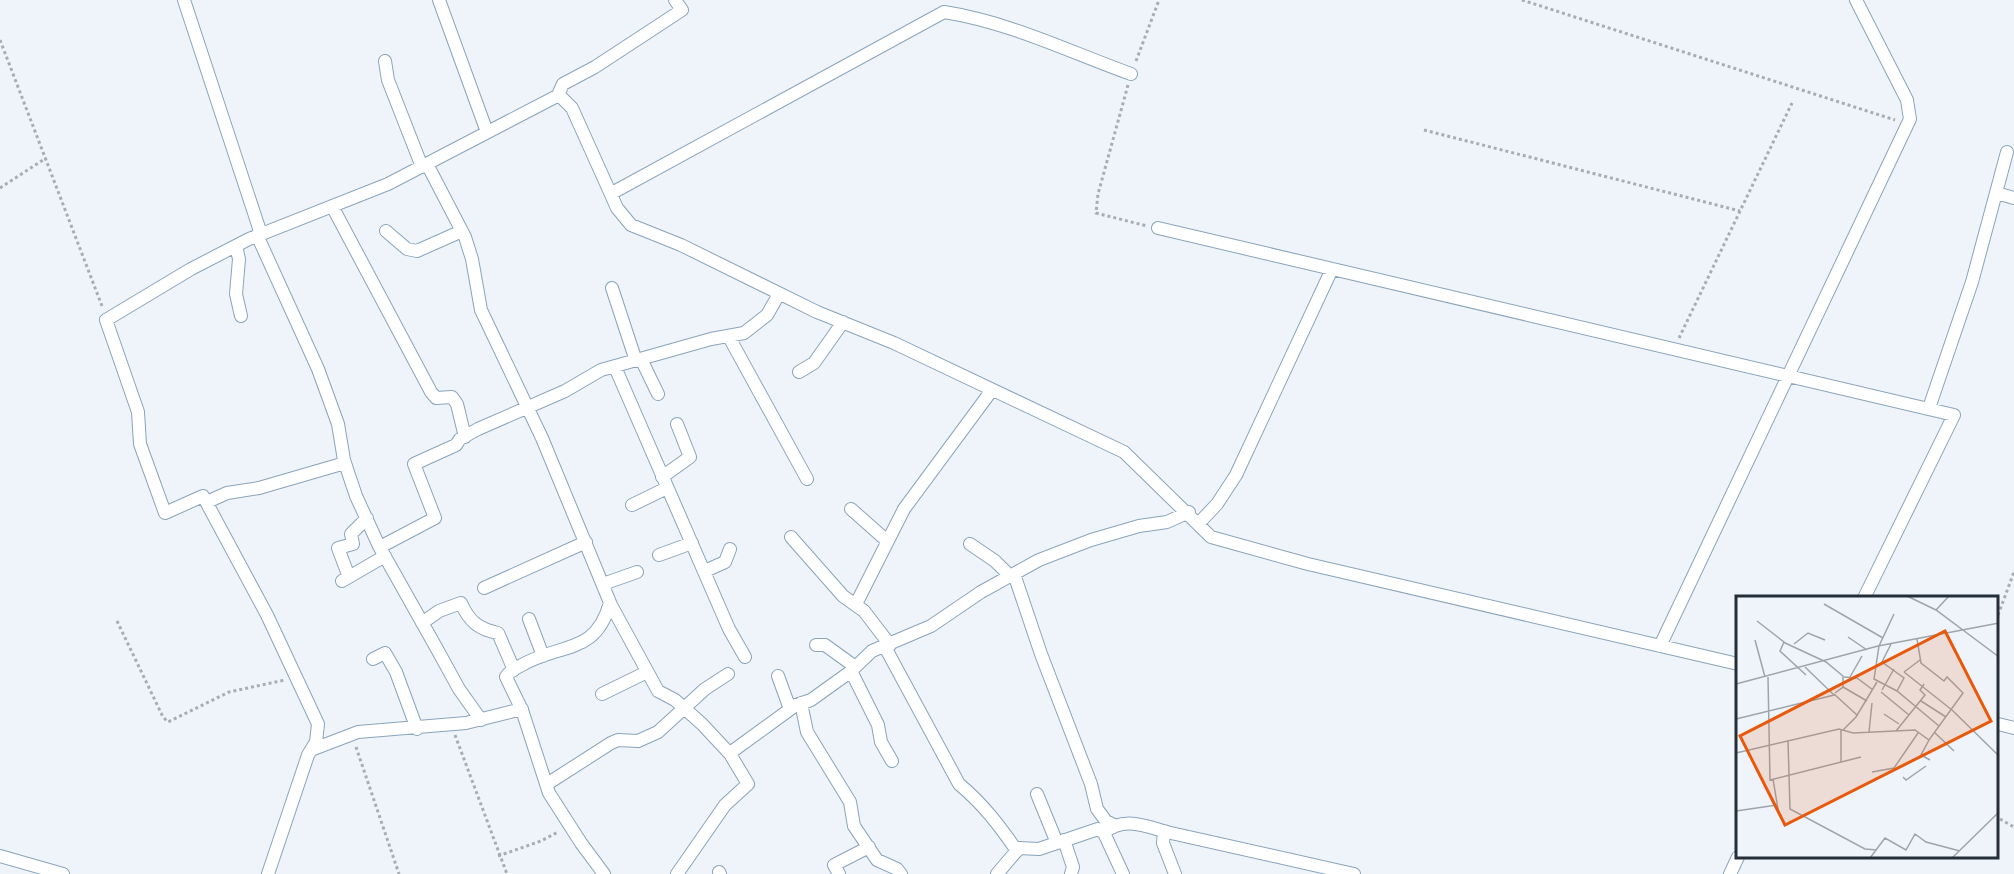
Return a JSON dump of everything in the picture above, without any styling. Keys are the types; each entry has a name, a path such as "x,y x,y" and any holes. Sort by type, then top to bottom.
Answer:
{"street":[{"path":"184,0 259,235 339,423 345,463 367,518 459,689 481,720"},
{"path":"439,0 487,132"},
{"path":"268,874 311,750 316,742 318,724 267,615 203,496 165,513 140,444 138,411 106,320 191,269 236,246 425,165 558,95 563,84 595,67 682,10 675,0"},
{"path":"1660,646 1908,125 1910,107 1856,0"},
{"path":"612,193 944,12 1033,36 1131,74"},
{"path":"385,61 388,80 425,165 462,231 472,259 481,310 528,408 610,603 658,692 684,708 729,753 748,784 725,805 677,874"},
{"path":"558,95 572,108 621,214 631,225 681,245 779,294 894,343 1124,452 1211,537 1246,548 1736,664"},
{"path":"1929,408 1972,282 2007,152"},
{"path":"1996,193 2014,198"},
{"path":"332,206 349,242 394,318 431,392 436,398 452,397 457,404 465,437"},
{"path":"1158,228 1953,415 1865,596"},
{"path":"386,231 407,249 417,251 462,231"},
{"path":"236,246 239,259 236,294 241,316"},
{"path":"1199,523 1217,504 1236,475 1332,269"},
{"path":"612,288 639,360 658,394"},
{"path":"367,518 351,534 353,544 338,548 346,579 383,551 435,518 414,464 456,445 465,437 528,408 601,370 711,339 744,333 767,315 779,294"},
{"path":"799,372 809,369 843,322"},
{"path":"729,337 807,479"},
{"path":"615,367 729,629 745,657"},
{"path":"856,604 886,540 922,482 992,390"},
{"path":"632,505 665,483 690,457 677,424"},
{"path":"207,502 228,493 259,488 345,463"},
{"path":"851,509 886,540"},
{"path":"729,753 795,706 811,700 872,651 931,626 1039,560 1090,540 1139,526 1167,522 1189,513"},
{"path":"791,537 843,596 856,604 887,646 959,784 971,792 997,821 1017,851"},
{"path":"484,588 586,542"},
{"path":"659,555 692,543"},
{"path":"970,544 1012,575 1091,784 1097,809 1106,821 1114,825"},
{"path":"705,571 725,562 730,549"},
{"path":"603,584 637,572"},
{"path":"422,623 439,611 461,603 472,623 486,631 498,633 514,670"},
{"path":"604,874 570,826 547,784 522,709 506,677 514,670 543,656 574,646 596,633 604,624 610,603"},
{"path":"529,619 543,656"},
{"path":"816,645 825,645 852,668 878,725 881,742 892,761"},
{"path":"373,658 385,653 396,672 417,729"},
{"path":"602,694 647,672"},
{"path":"547,784 618,740 638,741 649,736 705,689 728,674"},
{"path":"778,676 807,732 850,802 854,826 877,860 897,869 901,874"},
{"path":"311,750 353,734 451,725 522,709"},
{"path":"1999,724 2014,728"},
{"path":"1037,794 1073,867 1071,874"},
{"path":"1104,833 1118,823 1142,824 1354,874"},
{"path":"997,874 1017,851 1024,847 1039,849 1098,829 1104,833 1123,874"},
{"path":"1164,831 1163,843 1175,874"},
{"path":"839,874 834,865 869,847"},
{"path":"0,856 63,874"},
{"path":"1730,874 1737,859"}],"path":[{"path":"1158,0 1131,74 1098,194 1096,213 1158,228"},
{"path":"1522,0 1908,125"},
{"path":"0,40 106,320"},
{"path":"1675,348 1792,103"},
{"path":"1424,130 1740,211"},
{"path":"0,188 46,158"},
{"path":"1999,612 2014,572"},
{"path":"117,621 163,717 168,722 229,692 296,677"},
{"path":"451,725 498,856 507,874"},
{"path":"353,734 399,874"},
{"path":"2000,819 2014,827"},
{"path":"498,856 541,841 570,826"}]}
